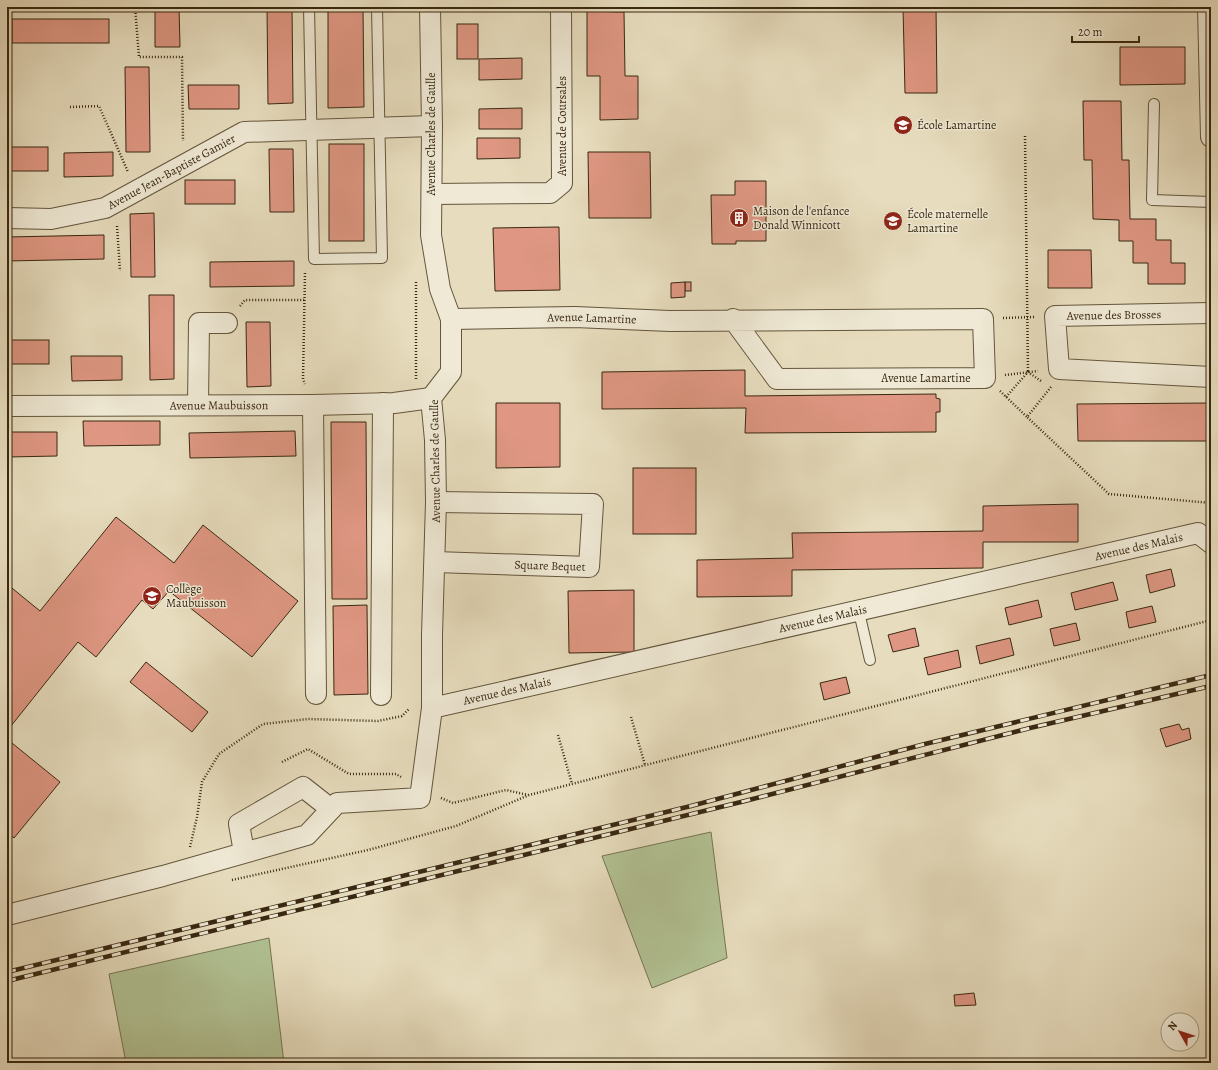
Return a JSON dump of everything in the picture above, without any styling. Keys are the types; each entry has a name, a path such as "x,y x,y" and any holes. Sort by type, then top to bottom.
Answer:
{"street":[{"name":"Avenue Charles de Gaulle","path":"332,809 337,803 420,798 432,708 432,635 436,502 435,440 431,398 451,372 451,319 440,289 431,235 432,126 430,7"},
{"name":"Avenue de Coursales","path":"432,194 550,194 562,183 562,7"},
{"path":"1208,7 1210,41 1211,137"},
{"name":"Avenue Jean-Baptiste Gamier","path":"7,218 51,219 105,208 244,132 312,128 432,126"},
{"name":"Avenue des Brosses","path":"1059,369 1055,316 1211,313"},
{"name":"Avenue Lamartine","path":"451,319 575,317 670,321 733,319 983,319 985,378 777,379 733,319"},
{"path":"198,405 199,324 227,323"},
{"path":"1059,369 1211,377"},
{"name":"Avenue Maubuisson","path":"7,406 313,405 383,403 431,398"},
{"path":"381,694 383,403"},
{"path":"313,405 316,694"},
{"name":"Square Bequet","path":"435,562 589,567 593,504 436,502"},
{"name":"Avenue des Malais","path":"432,708 1198,534 1211,543"},
{"path":"7,915 163,876 307,835 332,809 304,787 239,824 244,852"}],"lane":[{"path":"309,7 314,259 382,258 378,7"},
{"path":"1154,104 1152,200 1211,202"},
{"path":"858,612 870,660"}],"path":[{"path":"135,7 139,57 182,57 183,165"},
{"path":"70,107 99,106 137,190"},
{"path":"1006,397 1028,372 1025,136"},
{"path":"115,202 120,271"},
{"path":"313,405 303,379 305,271 314,259"},
{"path":"227,323 245,300 305,300"},
{"path":"983,319 1055,316"},
{"path":"985,378 1059,369 1051,388 1027,417"},
{"path":"1028,372 1051,388"},
{"path":"985,378 1109,494 1211,503"},
{"path":"456,826 525,796 1211,620"},
{"path":"631,717 645,765"},
{"path":"558,735 572,784"}],"green space":[{"path":"711,832 727,958 652,988 602,856"},
{"path":"269,938 284,1063 126,1063 109,974"}],"building":[{"path":"155,7 179,7 180,47 155,47"},
{"path":"267,7 292,7 293,103 268,104"},
{"path":"328,7 363,7 364,107 328,108"},
{"path":"903,7 936,7 937,93 905,93"},
{"path":"587,11 624,12 625,76 638,76 638,119 600,120 600,76 587,76"},
{"path":"12,19 109,19 109,43 12,43"},
{"path":"457,24 478,24 478,59 457,59"},
{"path":"1120,47 1185,47 1185,84 1120,85"},
{"path":"522,58 522,79 479,80 479,59"},
{"path":"125,67 149,67 150,152 126,152"},
{"path":"188,85 239,85 239,109 189,109"},
{"path":"1083,101 1121,101 1122,160 1129,160 1130,219 1156,219 1156,240 1171,240 1171,263 1185,263 1185,284 1148,284 1148,263 1133,263 1133,241 1119,241 1119,220 1093,219 1092,160 1084,160"},
{"path":"522,108 522,129 479,129 479,109"},
{"path":"477,138 520,138 520,158 477,159"},
{"path":"329,144 364,144 364,241 329,241"},
{"path":"7,147 48,147 48,171 7,171"},
{"path":"269,149 293,149 294,212 270,212"},
{"path":"113,152 113,176 64,177 64,153"},
{"path":"588,152 650,152 651,218 589,218"},
{"path":"185,180 235,180 235,204 185,204"},
{"name":"Maison de l'enfance Donald Winnicott","path":"735,181 766,181 766,241 736,241 736,244 712,244 711,195 735,195"},
{"path":"154,213 155,277 131,277 130,214"},
{"path":"559,227 560,290 495,291 493,228"},
{"path":"104,235 104,259 7,261 7,237"},
{"path":"1048,250 1091,250 1092,288 1048,288"},
{"path":"294,261 294,286 210,287 210,262"},
{"path":"685,282 691,282 691,291 685,291"},
{"path":"685,282 685,297 671,298 671,283"},
{"path":"149,295 174,295 174,379 150,380"},
{"path":"246,322 270,322 271,386 247,387"},
{"path":"7,340 49,340 49,364 7,364"},
{"path":"71,356 122,356 122,380 72,381"},
{"path":"745,370 745,396 936,394 936,398 940,399 940,412 936,412 936,432 745,433 746,408 602,409 602,372"},
{"path":"496,403 560,403 560,467 496,468"},
{"path":"1211,403 1211,441 1078,441 1077,404"},
{"path":"83,421 160,421 160,445 84,446"},
{"path":"331,422 366,422 367,599 332,599"},
{"path":"295,431 296,456 190,458 189,433"},
{"path":"7,432 57,432 57,456 7,457"},
{"path":"633,468 696,468 696,534 633,534"},
{"path":"1078,504 1078,542 983,542 983,568 792,570 792,596 697,597 697,560 793,558 792,533 983,531 983,506"},
{"path":"116,517 174,563 203,525 298,601 252,657 169,591 153,609 142,600 96,657 78,642 7,731 7,584 40,611"},
{"path":"1171,569 1175,586 1150,593 1146,575"},
{"path":"1113,582 1118,600 1075,610 1071,593"},
{"path":"634,590 634,652 569,653 568,591"},
{"path":"1038,600 1042,617 1009,625 1005,608"},
{"path":"367,605 368,694 334,695 333,606"},
{"path":"1152,606 1156,622 1129,628 1126,612"},
{"path":"1076,623 1080,640 1054,646 1050,629"},
{"path":"915,628 919,646 893,652 888,635"},
{"path":"1010,638 1014,655 980,664 976,646"},
{"path":"958,650 961,667 928,675 924,658"},
{"path":"146,662 208,712 192,732 130,682"},
{"path":"846,677 850,693 824,700 820,683"},
{"path":"1179,724 1182,730 1189,728 1191,739 1166,747 1160,729"},
{"path":"7,739 60,782 14,838 7,832"},
{"path":"974,993 976,1005 955,1006 954,995"}],"railway":[{"path":"7,972 691,806 925,744 1211,675"},
{"path":"7,981 741,802 1030,728 1211,686"}],"place":[{"name":"École Lamartine","path":"903,125"},
{"name":"Maison de l'enfance Donald Winnicott","path":"739,218"},
{"name":"École maternelle Lamartine","path":"893,221"},
{"name":"Collège Maubuisson","path":"152,596"}]}
